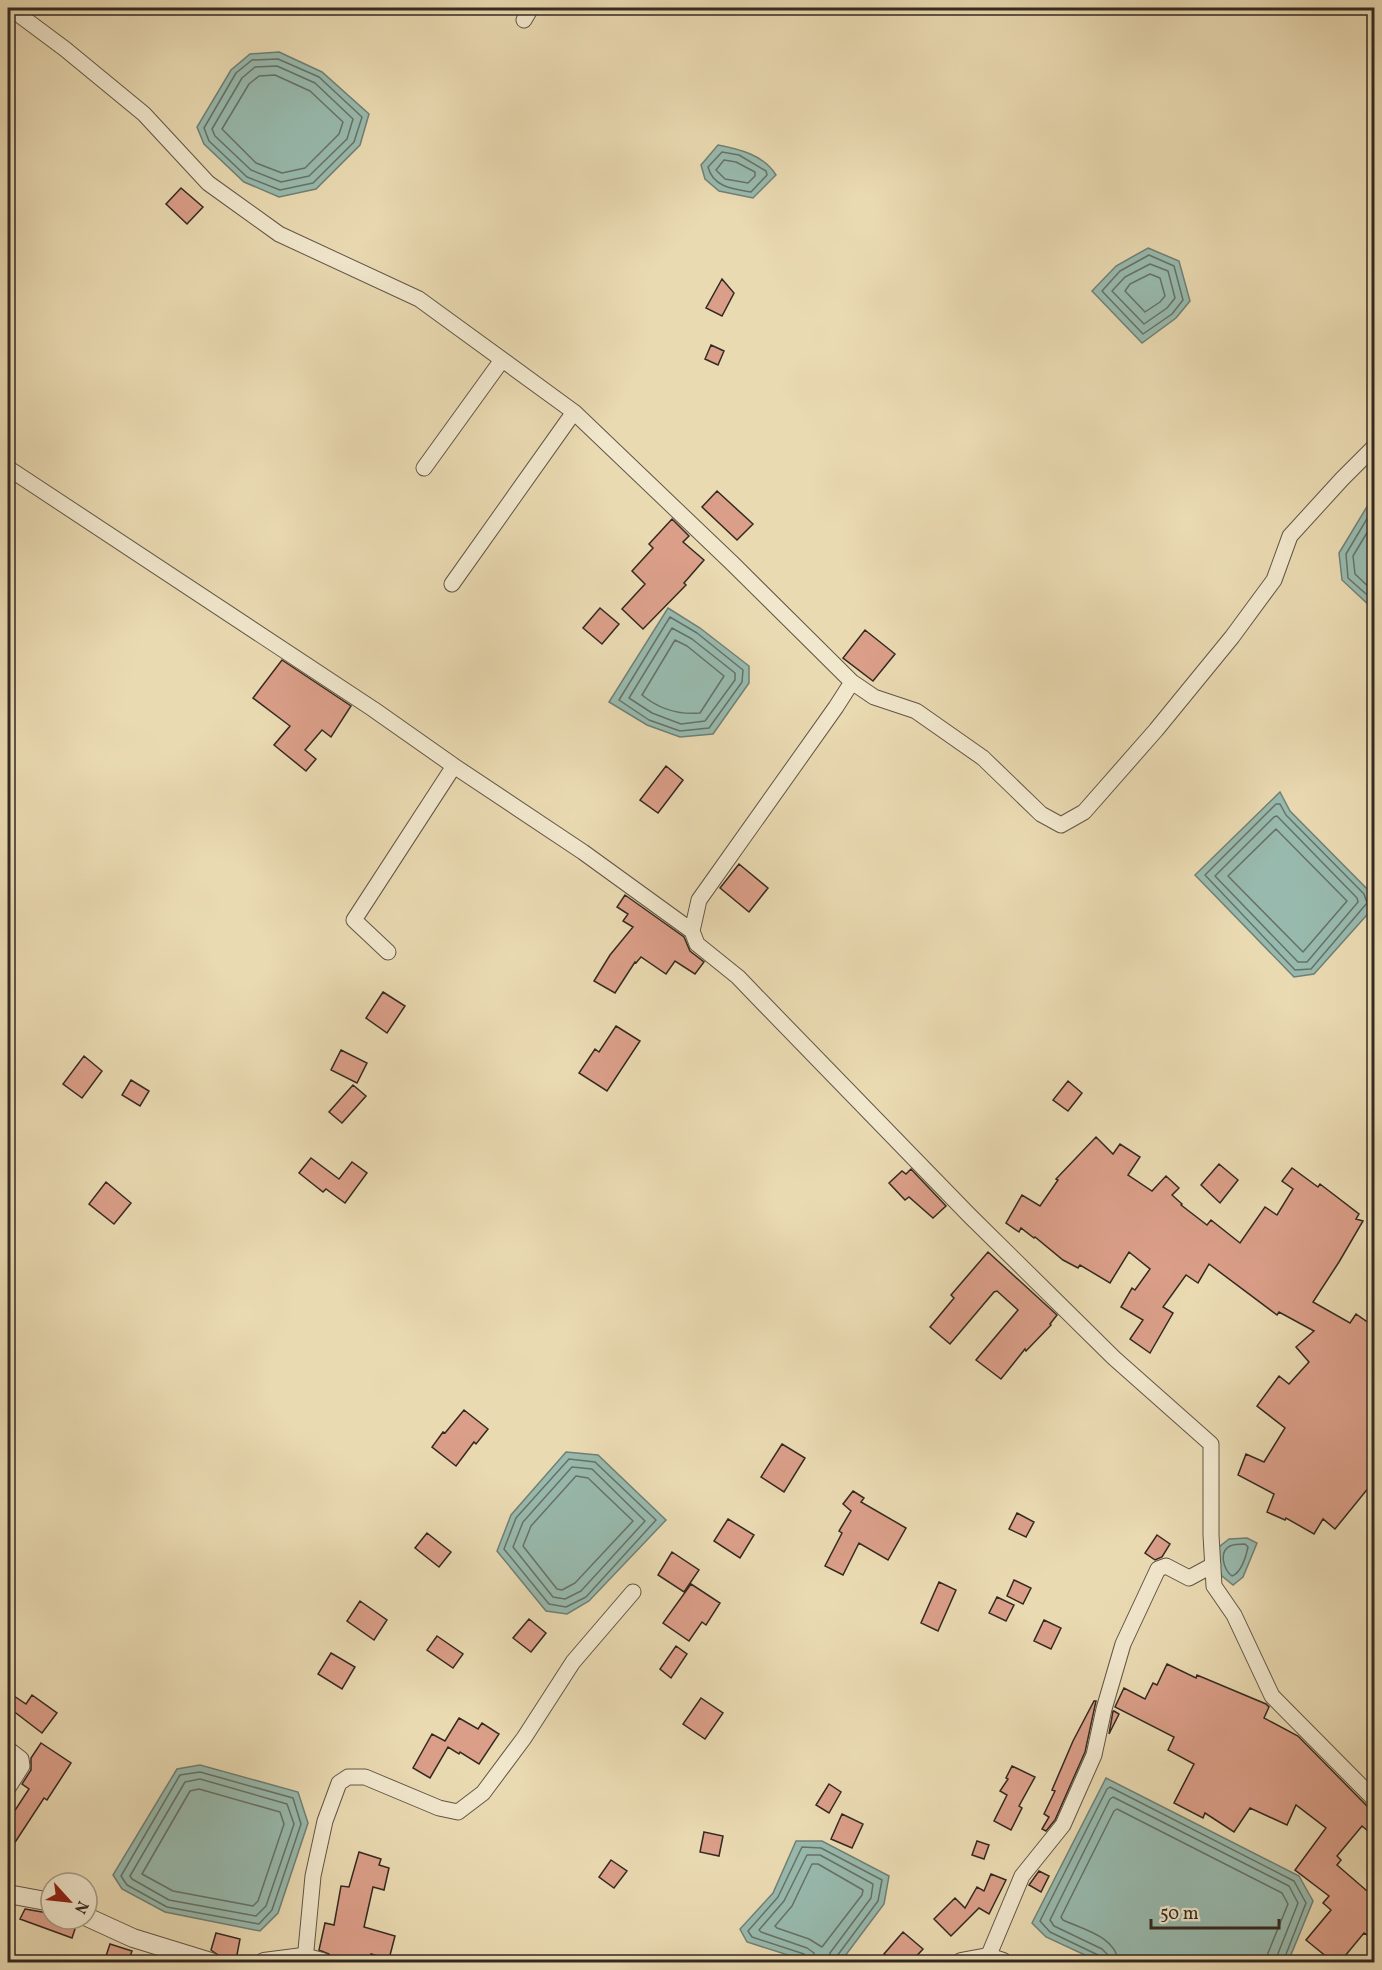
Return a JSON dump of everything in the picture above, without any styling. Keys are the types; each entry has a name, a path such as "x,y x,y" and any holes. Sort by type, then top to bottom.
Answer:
{"street":[{"path":"10,8 65,49 144,114 208,183 279,234 419,299 574,412 852,682 874,697 916,711 983,758 1041,814 1061,825 1084,812 1156,730 1232,637 1274,580 1290,536 1374,447"},
{"path":"424,468 502,360"},
{"path":"452,584 574,412"},
{"path":"8,468 280,647 583,852 692,931 697,944 738,977 969,1215 1114,1358 1211,1444 1214,1586 1234,1615 1272,1696 1374,1799"},
{"path":"692,931 699,900 837,707 852,682"},
{"path":"388,952 354,920 453,766"},
{"path":"961,1962 996,1960 1022,1876 1063,1825 1089,1765 1123,1644 1158,1569 1167,1566 1189,1578 1213,1565"},
{"path":"303,1957 306,1950 313,1876 325,1821 339,1783 348,1778 365,1777 439,1808 458,1812 483,1793 524,1738 573,1662 633,1592"},
{"path":"8,1749 21,1759 22,1766 8,1788"},
{"path":"8,1894 39,1900"},
{"path":"99,1922 133,1938 211,1962"},
{"path":"264,1962 303,1957 322,1962"}],"water":[{"path":"279,52 322,72 369,114 360,145 316,189 279,197 244,182 204,144 197,127 231,70 250,54"},
{"path":"718,145 758,158 765,162 776,175 753,198 719,191 705,179 701,165"},
{"path":"1148,248 1179,261 1190,301 1176,318 1142,343 1092,291 1116,266"},
{"path":"1374,495 1374,607 1371,607 1342,580 1339,553"},
{"path":"668,608 700,628 749,666 749,683 713,734 680,737 647,725 609,702"},
{"path":"1280,792 1290,811 1370,892 1374,907 1314,974 1294,977 1195,875"},
{"path":"566,1452 598,1455 666,1520 589,1601 567,1614 546,1611 497,1551 511,1515"},
{"path":"1247,1538 1257,1543 1243,1577 1233,1585 1222,1576 1216,1562 1219,1547 1229,1539"},
{"path":"200,1765 298,1792 308,1823 278,1913 260,1931 165,1912 122,1889 113,1875 177,1769"},
{"path":"1106,1778 1299,1876 1313,1901 1288,1962 1100,1962 1046,1937 1032,1923"},
{"path":"796,1841 822,1841 889,1876 884,1904 842,1960 810,1962 747,1942 740,1929 773,1893"}],"building":[{"path":"181,188 203,207 187,224 166,204"},
{"path":"722,279 734,293 722,316 706,308"},
{"path":"711,345 724,351 718,365 705,359"},
{"path":"717,491 753,524 737,540 702,507"},
{"path":"672,519 689,536 683,542 704,560 684,583 686,585 643,629 622,609 645,584 632,571 653,548 649,544"},
{"path":"600,608 619,624 602,644 583,628"},
{"path":"865,630 895,654 873,681 843,658"},
{"path":"282,660 351,706 331,737 322,730 305,750 316,759 306,771 274,745 290,726 253,698"},
{"path":"666,766 683,780 658,813 640,800"},
{"path":"739,864 768,888 749,912 720,888"},
{"path":"625,895 684,937 690,951 704,962 695,974 675,961 666,974 641,957 635,962 615,993 594,981 610,955 633,927 623,921 628,914 617,907"},
{"path":"383,992 405,1006 387,1033 366,1018"},
{"path":"616,1026 640,1041 607,1091 579,1073 595,1049 599,1052"},
{"path":"341,1050 367,1063 357,1083 331,1070"},
{"path":"84,1056 102,1071 82,1098 63,1084"},
{"path":"131,1080 149,1091 140,1106 122,1095"},
{"path":"1068,1081 1082,1093 1068,1111 1053,1100"},
{"path":"353,1085 366,1096 342,1123 329,1112"},
{"path":"1096,1137 1113,1154 1120,1144 1140,1157 1128,1175 1152,1191 1166,1176 1179,1188 1172,1195 1181,1205 1207,1225 1211,1220 1240,1243 1265,1207 1277,1215 1293,1189 1282,1181 1292,1168 1318,1187 1320,1184 1359,1214 1356,1219 1363,1221 1313,1302 1350,1323 1356,1314 1373,1326 1368,1333 1374,1337 1374,1481 1335,1529 1323,1519 1314,1534 1286,1518 1285,1520 1267,1512 1274,1494 1238,1475 1246,1454 1264,1462 1285,1428 1257,1406 1279,1376 1289,1384 1309,1362 1296,1347 1314,1331 1279,1312 1277,1315 1209,1264 1198,1283 1186,1275 1163,1307 1173,1313 1150,1353 1130,1339 1143,1320 1121,1307 1132,1288 1135,1290 1150,1269 1129,1252 1110,1283 1080,1265 1078,1268 1063,1260 1035,1237 1021,1228 1019,1232 1006,1223 1022,1195 1040,1206 1058,1180 1056,1179"},
{"path":"311,1158 339,1179 352,1162 367,1173 345,1203 326,1189 323,1192 299,1173"},
{"path":"1219,1164 1238,1180 1220,1203 1201,1185"},
{"path":"911,1169 946,1206 933,1218 909,1197 905,1200 889,1183 902,1171 906,1174"},
{"path":"106,1182 131,1203 114,1224 89,1204"},
{"path":"988,1252 1057,1315 1051,1325 1026,1351 1025,1349 1001,1379 976,1360 1018,1310 997,1291 950,1344 930,1327 954,1298 951,1295"},
{"path":"464,1410 488,1429 476,1444 474,1442 456,1466 432,1447"},
{"path":"782,1444 805,1458 784,1492 761,1477"},
{"path":"853,1491 864,1498 861,1502 906,1528 888,1560 859,1543 843,1575 825,1566 842,1533 839,1531 851,1511 843,1504"},
{"path":"1017,1513 1034,1522 1026,1537 1009,1529"},
{"path":"728,1519 754,1535 740,1558 714,1541"},
{"path":"427,1533 451,1552 439,1567 415,1548"},
{"path":"1157,1535 1170,1544 1162,1557 1155,1560 1145,1553"},
{"path":"672,1552 699,1570 684,1592 658,1575"},
{"path":"1014,1580 1031,1588 1023,1604 1007,1596"},
{"path":"939,1582 956,1590 938,1631 921,1623"},
{"path":"691,1584 720,1603 706,1625 702,1622 689,1641 663,1623"},
{"path":"997,1597 1014,1605 1006,1621 989,1613"},
{"path":"360,1601 387,1620 374,1640 347,1621"},
{"path":"529,1619 546,1633 531,1652 513,1638"},
{"path":"1044,1620 1061,1628 1051,1649 1034,1641"},
{"path":"437,1636 463,1654 453,1668 427,1650"},
{"path":"676,1646 687,1654 671,1678 660,1669"},
{"path":"331,1653 355,1667 342,1689 318,1674"},
{"path":"1167,1664 1196,1678 1197,1675 1266,1704 1269,1707 1264,1718 1298,1736 1367,1806 1374,1808 1374,1836 1362,1826 1337,1856 1341,1860 1337,1865 1374,1897 1374,1939 1364,1933 1340,1962 1333,1962 1306,1940 1331,1910 1323,1903 1329,1896 1295,1870 1326,1828 1296,1805 1287,1825 1250,1808 1234,1832 1205,1813 1203,1818 1174,1803 1194,1764 1168,1750 1174,1737 1115,1707 1124,1688 1145,1699 1153,1683 1157,1685"},
{"path":"8,1692 26,1704 32,1695 57,1713 42,1733 8,1707"},
{"path":"701,1698 723,1713 705,1739 683,1724"},
{"path":"1096,1701 1085,1752 1055,1820 1046,1831 1042,1829 1049,1817 1044,1814 1055,1791 1052,1790 1073,1741"},
{"path":"1113,1711 1119,1714 1109,1734"},
{"path":"459,1718 478,1729 482,1723 499,1734 479,1764 448,1747 430,1778 413,1768 432,1734 445,1741"},
{"path":"41,1743 71,1763 47,1800 44,1798 8,1853 8,1821 29,1789 22,1784 31,1770 31,1758"},
{"path":"1012,1766 1035,1777 1019,1806 1022,1808 1011,1830 994,1821 1007,1795 1000,1791 1008,1779 1006,1778"},
{"path":"829,1784 841,1792 829,1813 816,1805"},
{"path":"842,1814 863,1824 852,1848 831,1839"},
{"path":"704,1832 723,1836 719,1856 700,1852"},
{"path":"977,1841 989,1845 984,1859 972,1855"},
{"path":"359,1852 381,1859 379,1865 389,1868 384,1890 373,1887 364,1927 395,1936 389,1959 371,1954 369,1962 333,1962 329,1954 319,1950 325,1923 334,1925 341,1886 349,1887"},
{"path":"611,1860 627,1871 614,1888 599,1877"},
{"path":"1039,1871 1049,1876 1041,1892 1029,1885"},
{"path":"991,1874 1006,1880 989,1914 979,1908 951,1936 934,1919 955,1898 965,1908 977,1887 984,1891"},
{"path":"25,1909 39,1912 39,1926 20,1919"},
{"path":"53,1931 74,1931 72,1938"},
{"path":"903,1932 923,1949 911,1962 894,1962 884,1954"},
{"path":"216,1933 240,1939 236,1960 221,1957 211,1950"},
{"path":"110,1944 132,1951 128,1962 104,1962"}]}
